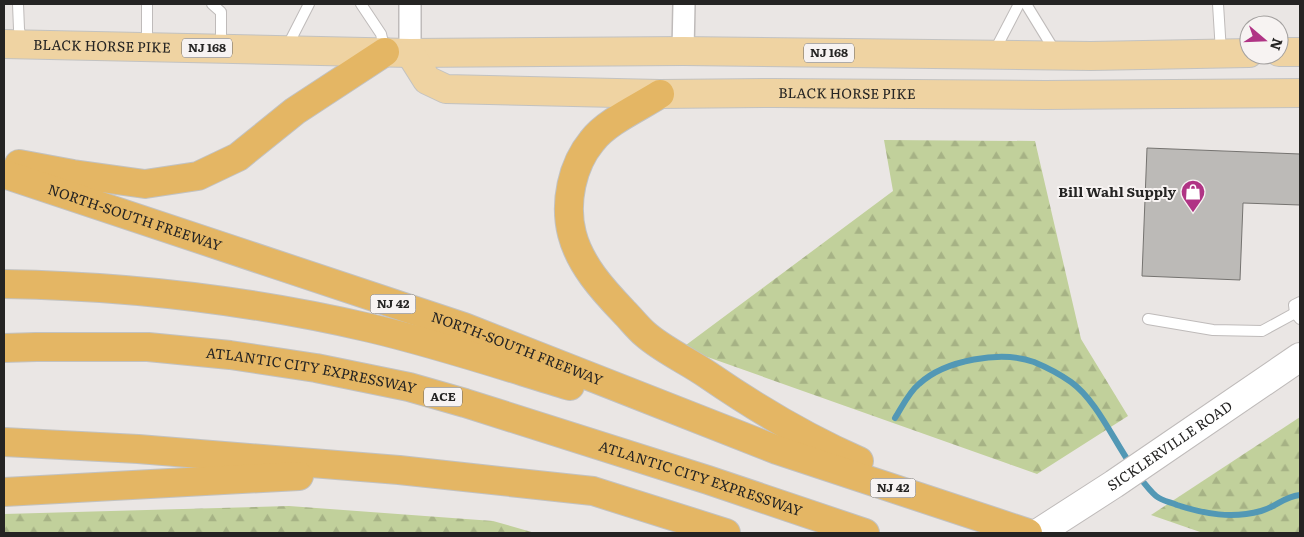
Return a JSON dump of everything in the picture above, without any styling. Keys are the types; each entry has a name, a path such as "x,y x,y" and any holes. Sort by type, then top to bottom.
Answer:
{"highway":[{"path":"4,161 72,174 145,184 198,176 238,157 295,111 398,52"},
{"path":"660,94 611,123 592,140 578,161 572,185 569,210 572,234 595,280 645,334 772,416 838,452 1019,530"},
{"name":"NORTH-SOUTH FREEWAY","path":"4,174 464,327 777,450 1019,530"},
{"path":"4,284 57,285 165,292 290,311 372,328 452,350 777,450"},
{"name":"ATLANTIC CITY EXPRESSWAY","path":"4,348 148,347 230,355 316,368 409,387 708,480 865,533"},
{"path":"4,442 138,449 399,470 593,491 726,533"},
{"path":"4,492 399,470"}],"main road":[{"name":"BLACK HORSE PIKE","path":"13,44 398,52 683,51 1057,56 1239,52"},
{"name":"BLACK HORSE PIKE","path":"398,52 427,80 446,89 660,94 1091,95 1300,93"},
{"path":"774,93 777,53"},
{"path":"1091,56 1091,95"},
{"name":"SICKLERVILLE ROAD","path":"1038,533 1300,357"}],"street":[{"path":"398,52 410,4"},
{"path":"683,51 684,4"}],"lane":[{"path":"13,44 18,29 18,4"},
{"path":"147,4 147,47"},
{"path":"212,4 221,12 220,48"},
{"path":"286,50 309,4"},
{"path":"361,4 381,34 398,52"},
{"path":"992,55 1019,4"},
{"path":"1026,4 1057,56"},
{"path":"1218,4 1221,53"},
{"path":"1148,319 1213,330 1262,331 1298,316 1294,306 1300,302"}],"green space":[{"path":"884,140 1035,141 1081,339 1128,416 1037,474 682,348 893,191"},
{"path":"1300,417 1300,533 1203,533 1151,515"},
{"path":"289,506 493,521 535,533 4,533 4,514"}],"building":[{"name":"Bill Wahl Supply","path":"1147,148 1300,154 1300,205 1243,203 1240,280 1142,276"}],"waterway":[{"path":"895,418 915,387 943,369 958,363 990,357 1021,359 1034,362 1053,371 1080,390 1096,409 1131,465"},
{"path":"1138,475 1151,491 1161,499 1208,513 1240,515 1261,511 1290,497 1300,495"}],"place":[{"name":"Bill Wahl Supply","path":"1193,213"}]}
